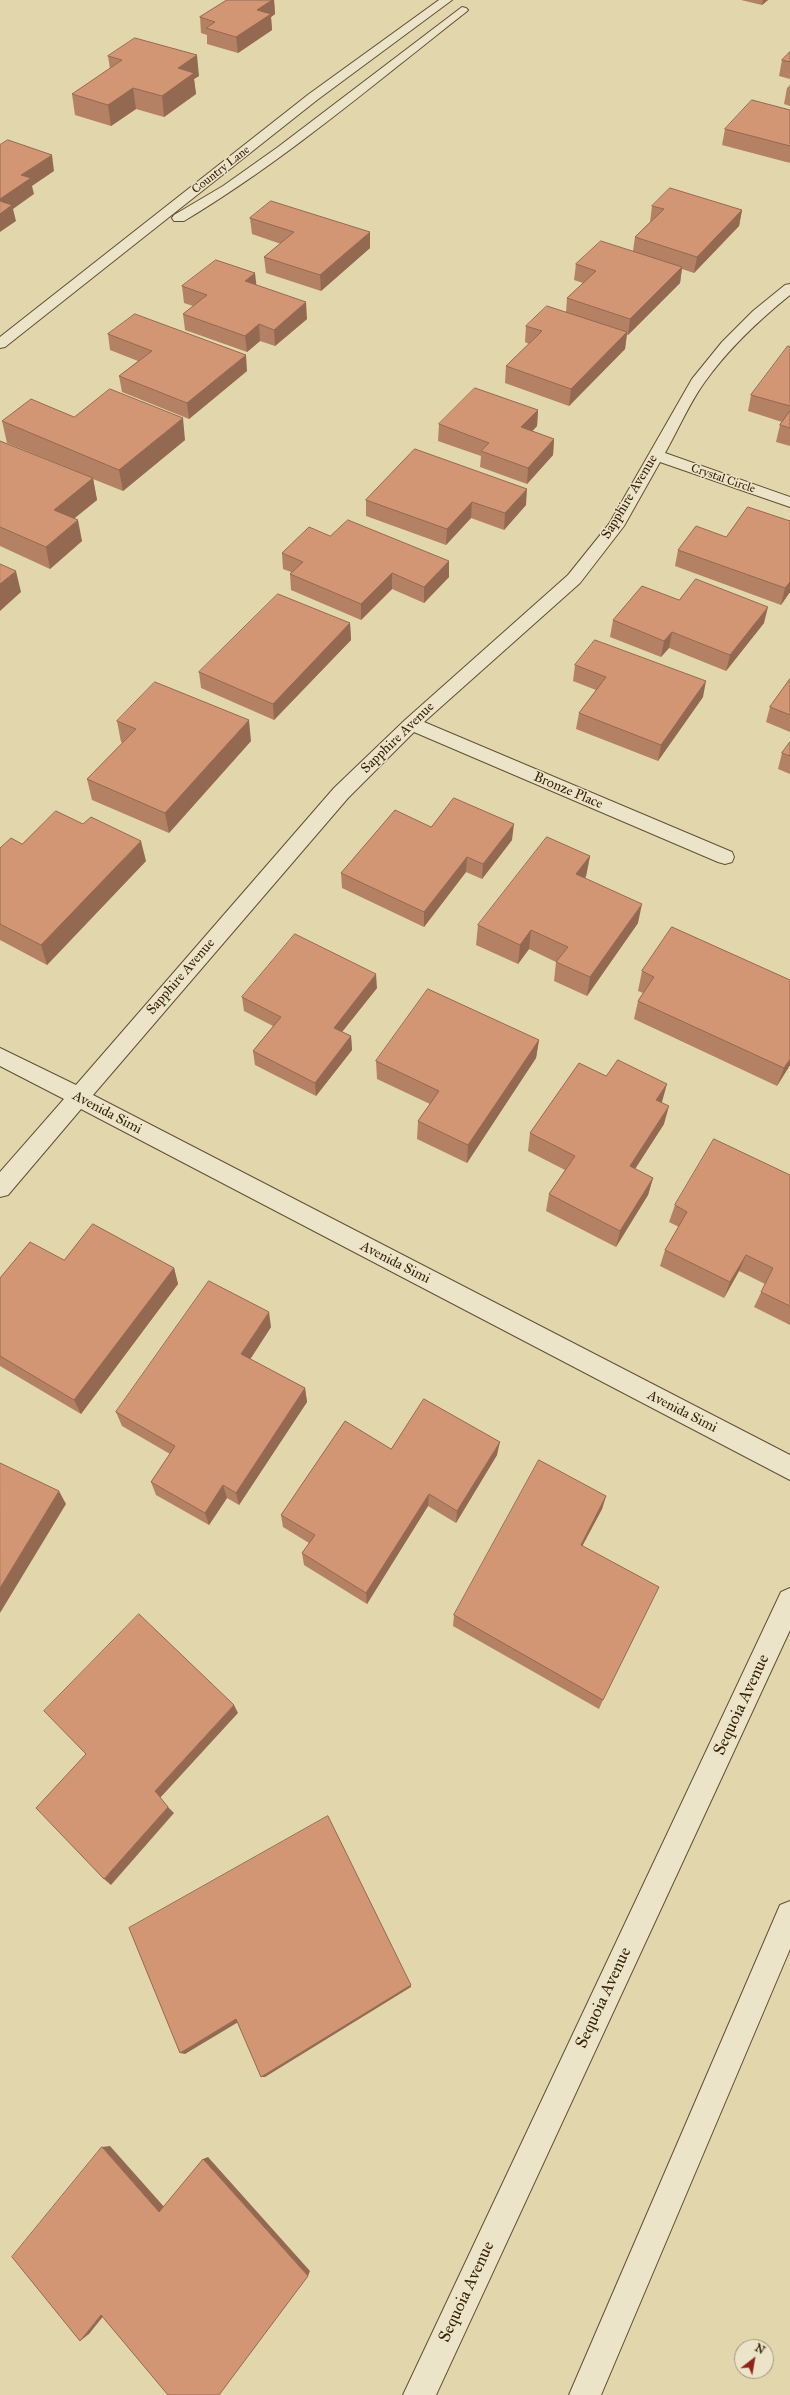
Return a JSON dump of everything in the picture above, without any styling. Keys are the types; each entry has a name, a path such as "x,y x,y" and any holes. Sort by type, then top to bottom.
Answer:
{"street":[{"name":"Country Lane","path":"0,344 313,97 446,0"},
{"path":"117,253 228,189 383,73 462,10"},
{"name":"Sapphire Avenue","path":"0,1188 341,793 411,724 574,579 616,526 697,382 727,345 758,314 790,288"},
{"name":"Crystal Circle","path":"656,455 790,502"},
{"name":"Bronze Place","path":"411,724 725,857"},
{"name":"Avenida Simi","path":"0,1056 77,1098 790,1468"},
{"name":"Sequoia Avenue","path":"419,2395 790,1601"},
{"path":"585,2395 790,1915"}],"building":[{"path":"227,0 272,0 257,10 271,14 236,37 206,28 215,22 200,17"},
{"path":"135,38 197,55 178,68 194,73 162,96 133,88 108,105 72,94 122,60 108,56"},
{"path":"790,52 790,62 782,60"},
{"path":"752,100 790,110 790,146 725,129"},
{"path":"8,140 52,155 21,175 31,178 0,199 0,145"},
{"path":"670,188 742,210 697,257 635,237 664,209 652,206"},
{"path":"0,201 12,205 0,214"},
{"path":"271,201 370,232 320,275 264,257 294,232 250,218"},
{"path":"601,241 682,267 630,319 567,298 596,271 576,264"},
{"path":"216,260 255,273 245,281 306,302 274,330 259,324 245,336 183,314 207,295 182,286"},
{"path":"547,306 627,332 571,389 506,366 542,331 526,326"},
{"path":"135,314 246,355 187,403 119,376 152,351 108,334"},
{"path":"788,346 790,347 790,406 751,395"},
{"path":"475,388 538,410 521,427 554,439 528,468 481,451 489,443 439,424"},
{"path":"110,389 183,418 119,470 2,421 31,399 74,417"},
{"path":"790,411 790,428 780,425"},
{"path":"0,441 93,478 54,510 78,520 46,547 0,527"},
{"path":"415,449 527,489 505,513 472,502 447,529 366,500"},
{"path":"748,507 790,521 790,582 785,588 678,550 696,526 726,537"},
{"path":"348,520 449,561 424,587 392,573 361,604 290,574 303,562 282,553 309,527 330,536"},
{"path":"0,564 16,571 0,584"},
{"path":"696,579 768,607 730,655 672,632 664,641 613,620 642,586 679,600"},
{"path":"278,594 350,623 273,704 199,672"},
{"path":"595,640 706,681 661,745 579,713 606,677 575,665"},
{"path":"790,679 790,715 770,707"},
{"path":"155,682 249,720 165,813 87,779 136,729 117,721"},
{"path":"790,742 790,756 782,753"},
{"path":"454,798 514,824 483,864 467,857 424,912 341,873 395,810 431,827"},
{"path":"56,811 83,824 91,817 141,841 41,945 0,924 0,848 11,838 22,844"},
{"path":"547,837 590,856 576,874 642,904 590,977 556,962 568,947 531,930 520,945 478,925"},
{"path":"672,927 790,980 790,1059 784,1068 638,1001 654,977 642,971"},
{"path":"295,934 376,974 334,1028 351,1036 315,1083 253,1051 281,1017 242,997"},
{"path":"428,989 539,1040 468,1145 418,1121 439,1091 376,1061"},
{"path":"618,1060 667,1084 656,1100 669,1106 630,1166 653,1178 620,1231 549,1194 575,1156 530,1133 579,1063 606,1076"},
{"path":"714,1139 790,1175 790,1306 761,1292 773,1268 746,1255 730,1282 665,1250 687,1212 675,1205"},
{"path":"93,1224 174,1268 74,1400 0,1356 0,1278 30,1242 64,1260"},
{"path":"209,1281 269,1312 241,1354 305,1388 236,1493 223,1485 205,1513 151,1482 175,1446 116,1412"},
{"path":"424,1399 500,1442 457,1511 429,1494 366,1593 302,1553 315,1535 281,1515 345,1421 391,1449"},
{"path":"539,1460 606,1496 581,1545 659,1587 603,1700 454,1615"},
{"path":"0,1463 59,1491 0,1588"},
{"path":"139,1614 234,1705 155,1791 168,1807 104,1879 36,1808 86,1754 44,1711"},
{"path":"328,1816 411,1985 261,2077 236,2019 180,2053 129,1928"},
{"path":"102,2147 159,2212 203,2159 308,2276 219,2395 168,2395 101,2315 80,2341 12,2257"}]}
